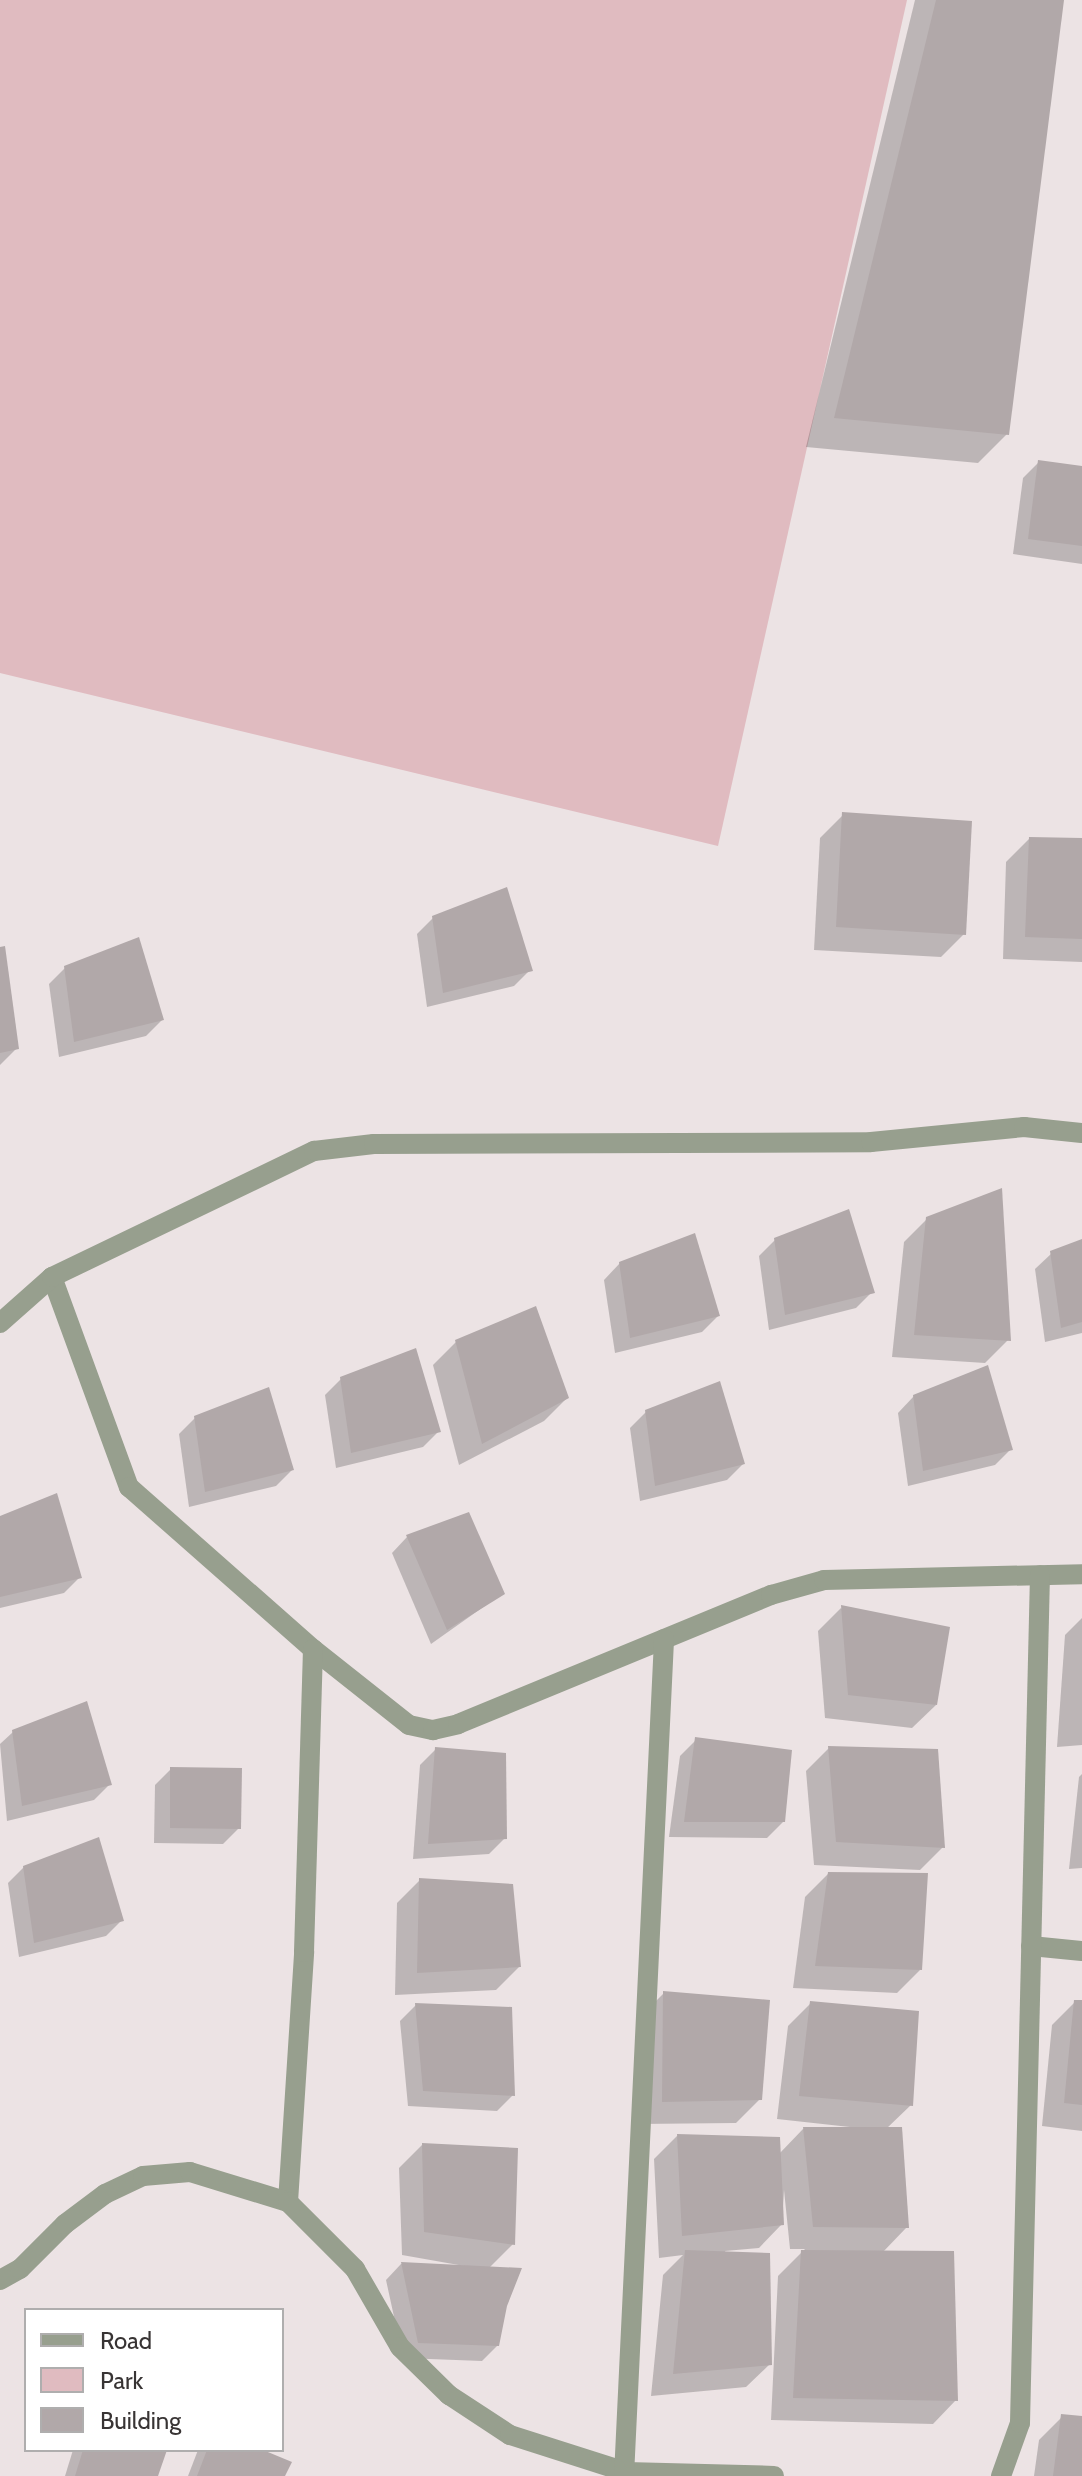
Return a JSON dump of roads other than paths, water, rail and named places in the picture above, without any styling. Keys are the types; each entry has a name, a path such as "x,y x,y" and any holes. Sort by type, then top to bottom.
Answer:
{"street":[{"path":"0,1323 52,1277 314,1151 374,1144 871,1142 1024,1127 1082,1133"},
{"path":"52,1277 129,1487 313,1649 409,1725 433,1730 458,1724 771,1595 824,1580 1082,1574"},
{"path":"1001,2476 1020,2423 1040,1575"},
{"path":"625,2474 664,1639"},
{"path":"288,2202 304,1952 313,1649"},
{"path":"1031,1946 1082,1951"},
{"path":"0,2280 20,2269 95,2201 143,2176 190,2172 288,2202 355,2269 400,2347 449,2395 510,2435 625,2474 774,2476"}]}
